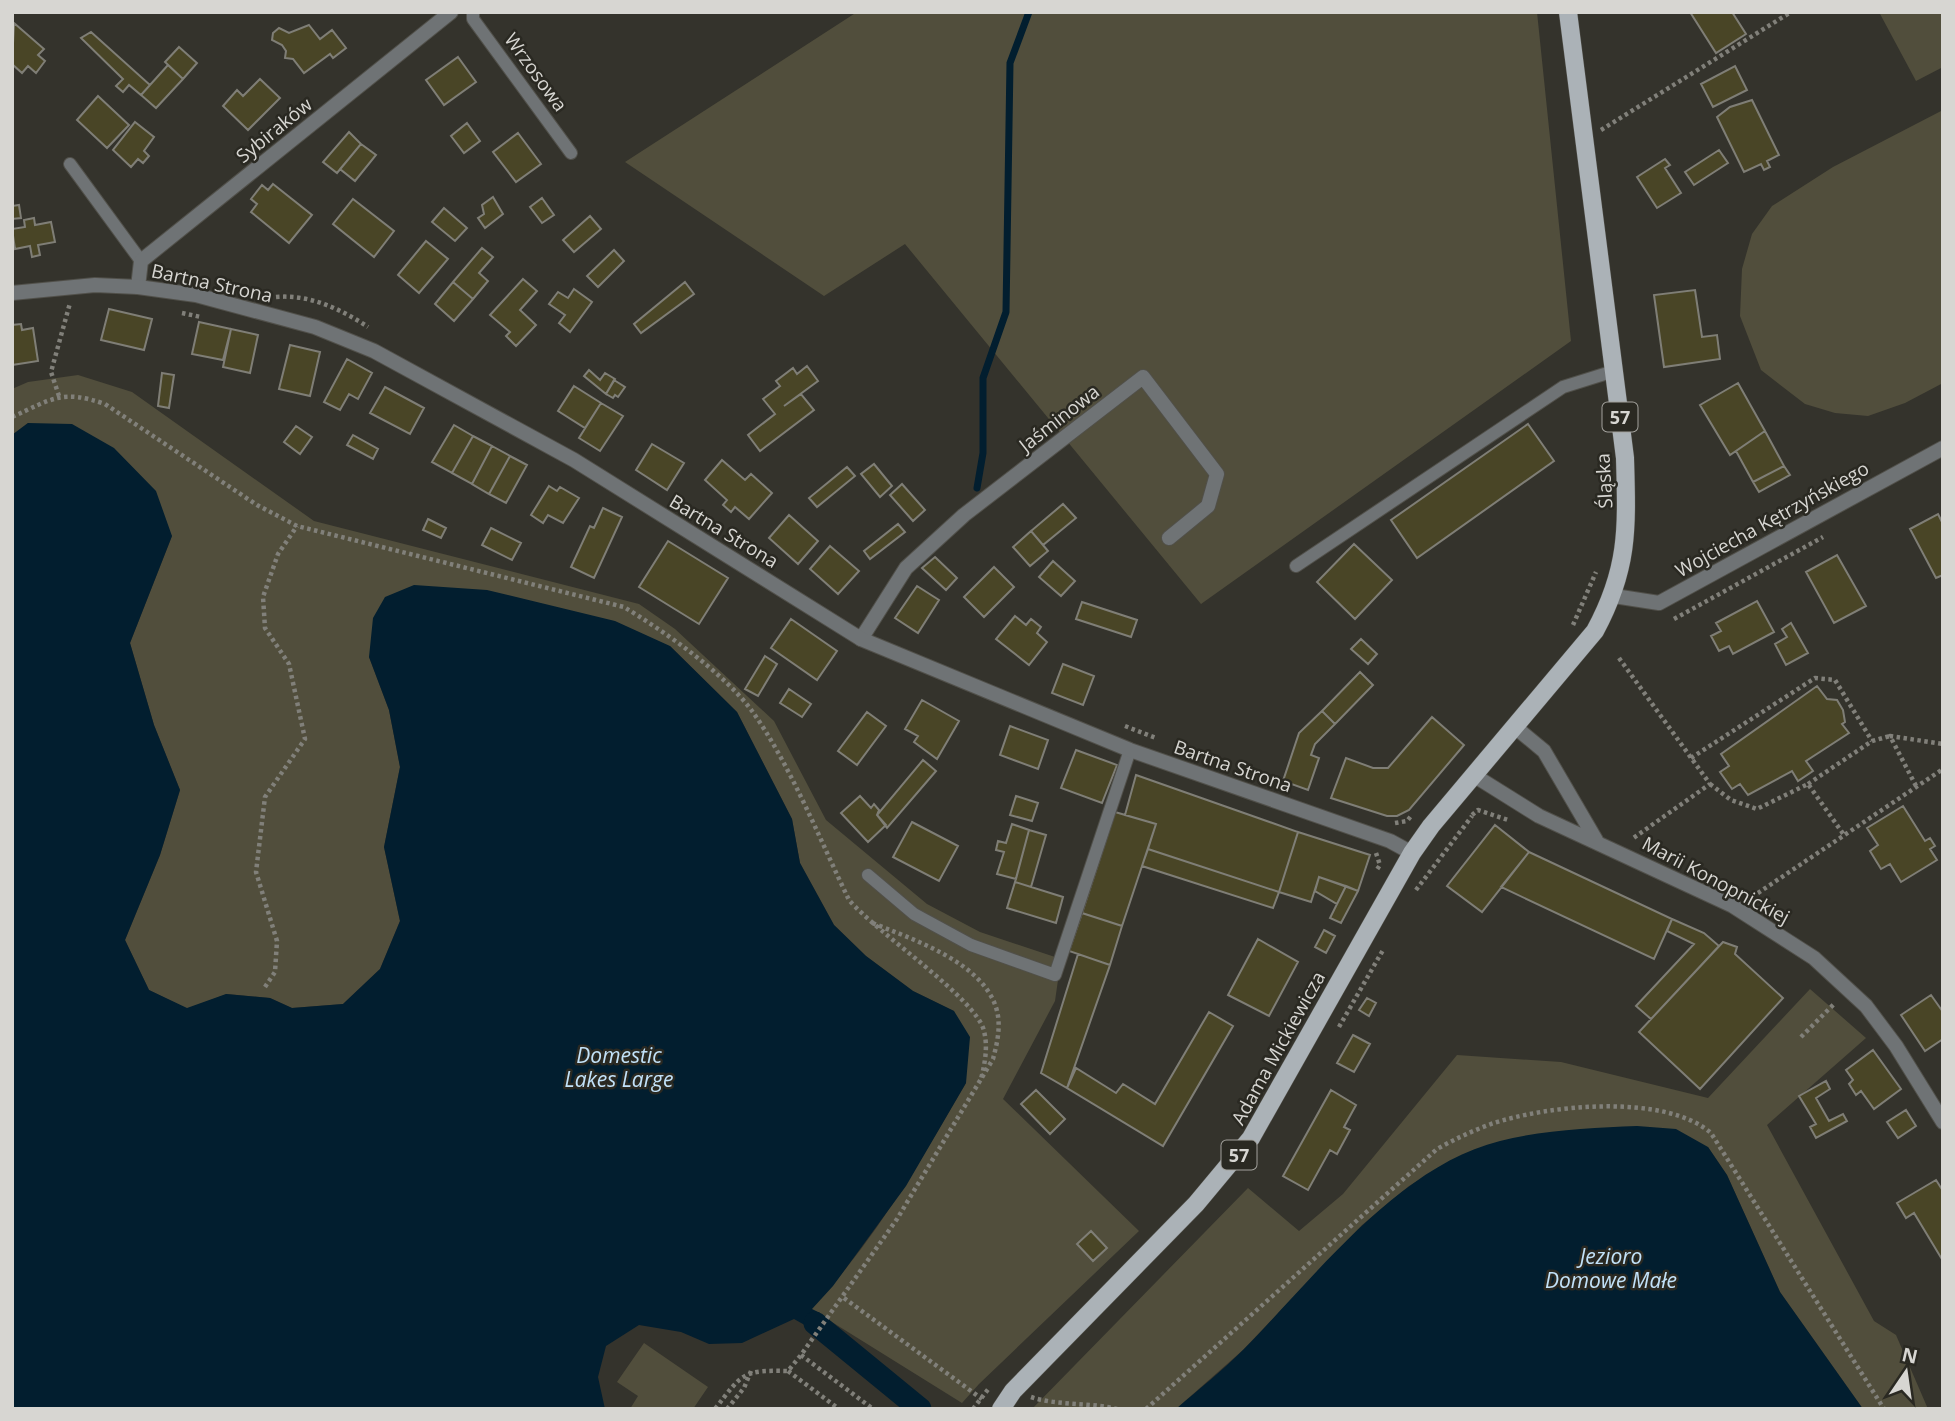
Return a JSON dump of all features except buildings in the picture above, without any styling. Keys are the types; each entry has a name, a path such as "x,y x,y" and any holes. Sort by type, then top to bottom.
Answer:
{"main road":[{"name":"Śląska","path":"1475,776 1595,631 1614,596 1627,533 1625,458 1568,12"},
{"name":"Adama Mickiewicza","path":"994,1406 1013,1391 1204,1196 1251,1138 1412,853 1431,826 1475,776"}],"street":[{"name":"Sybiraków","path":"141,261 451,12"},
{"path":"138,287 141,261"},
{"name":"Bartna Strona","path":"12,293 95,285 138,287 196,295 315,327 374,351 574,460 862,639 1130,750 1370,834 1412,853"},
{"name":"Jaśminowa","path":"862,639 906,568 964,516 1143,377 1217,474 1208,506 1169,538"},
{"name":"Wojciecha Kętrzyńskiego","path":"1614,596 1660,603 1943,448"},
{"path":"1515,727 1544,751 1596,840"},
{"name":"Marii Konopnickiej","path":"1475,776 1539,816 1596,840 1733,906 1814,958 1866,1006 1896,1046 1943,1122"}],"lane":[{"name":"Wrzosowa","path":"473,12 473,19 571,153"},
{"path":"70,164 141,261"},
{"path":"1296,566 1563,387 1614,371"},
{"path":"869,875 914,914 971,945 1055,975 1130,750"}],"path":[{"path":"1601,130 1791,12"},
{"path":"59,396 51,372 70,302"},
{"path":"59,304 82,302"},
{"path":"173,312 214,320"},
{"path":"12,417 59,396 79,395 105,404 257,505 297,526 624,607 664,631 751,710 778,755 849,900 866,921 971,1008 984,1029 986,1058 981,1079"},
{"path":"265,988 275,972 277,941 256,872 265,797 305,739 289,664 265,628 263,597 278,554 297,526"},
{"path":"1566,635 1597,569"},
{"path":"1619,658 1710,784 1731,800 1757,808 1808,784 1872,741 1890,736 1943,744"},
{"path":"1691,758 1815,678 1835,680 1872,741"},
{"path":"1890,736 1916,786"},
{"path":"1752,897 1943,768"},
{"path":"1632,839 1710,784"},
{"path":"1808,784 1844,835"},
{"path":"1374,876 1380,865 1375,851 1364,847 1377,819 1394,823 1407,821 1416,810"},
{"path":"788,1371 844,1298 944,1145 993,1059 999,1034 997,1010 983,986 963,965 922,944 866,921"},
{"path":"1801,1037 1835,1003"},
{"path":"1146,1409 1437,1149 1494,1123 1546,1113 1599,1108 1671,1112 1693,1120 1711,1133 1884,1409"},
{"path":"844,1298 994,1406"},
{"path":"802,1353 873,1409"},
{"path":"727,1409 744,1388 751,1370"},
{"path":"715,1409 736,1381 751,1370 788,1371 839,1409"},
{"path":"973,1409 997,1380"},
{"path":"1031,1397 1047,1402 1079,1402 1117,1409"}],"shaded area":[{"path":"857,12 1537,12 1571,341 1201,604 905,244 824,296 625,162"},
{"path":"1879,12 1943,12 1943,67 1916,81"},
{"path":"1943,110 1943,383 1905,403 1868,416 1835,413 1805,404 1761,370 1740,316 1742,269 1752,234 1772,206 1833,167"},
{"path":"78,375 132,392 314,521 639,604 675,629 774,721 826,820 927,904 980,932 1061,959 1055,1001 1003,1099 1139,1231 962,1403 811,1309 876,1229 966,1083 954,1011 913,991 866,956 834,925 800,863 792,819 737,712 670,646 369,657 389,710 400,767 384,847 400,921 380,969 343,1004 292,1008 270,998 227,994 187,1009 149,990 125,940 160,855 180,790 154,725 130,643 172,536 28,423 12,435 12,389 28,382"},
{"path":"1810,989 1866,1038 1767,1125 1874,1321 1896,1335 1928,1409 1863,1409 1780,1292 1727,1175 1708,1147 1459,1157 1409,1186 1362,1225 1243,1350 1176,1409 1032,1409 1248,1188 1299,1231 1343,1194 1457,1055 1561,1062 1708,1098"},
{"path":"644,1343 708,1387 693,1409 630,1409 638,1396 617,1382"}],"water":[{"name":"Domestic Lakes Large","path":"28,423 72,424 114,448 156,491 172,536 130,643 154,725 180,790 160,855 125,940 149,990 187,1008 226,994 270,998 292,1008 343,1004 380,969 400,921 384,847 400,767 389,710 369,657 373,618 385,597 414,585 487,590 615,621 670,646 737,712 792,819 800,863 834,925 866,956 913,991 954,1011 970,1037 966,1083 906,1186 833,1286 812,1309 820,1313 810,1328 794,1319 742,1343 709,1344 681,1332 639,1325 606,1346 598,1377 605,1409 12,1409 12,435"},
{"name":"Jezioro Domowe Małe","path":"1637,1126 1676,1129 1708,1147 1727,1175 1780,1292 1863,1409 1176,1409 1244,1349 1360,1228 1427,1174 1463,1154 1516,1137"}],"waterway":[{"path":"977,488 983,453 983,378 1006,312 1010,63 1029,12"},
{"path":"815,1323 920,1409"}]}
